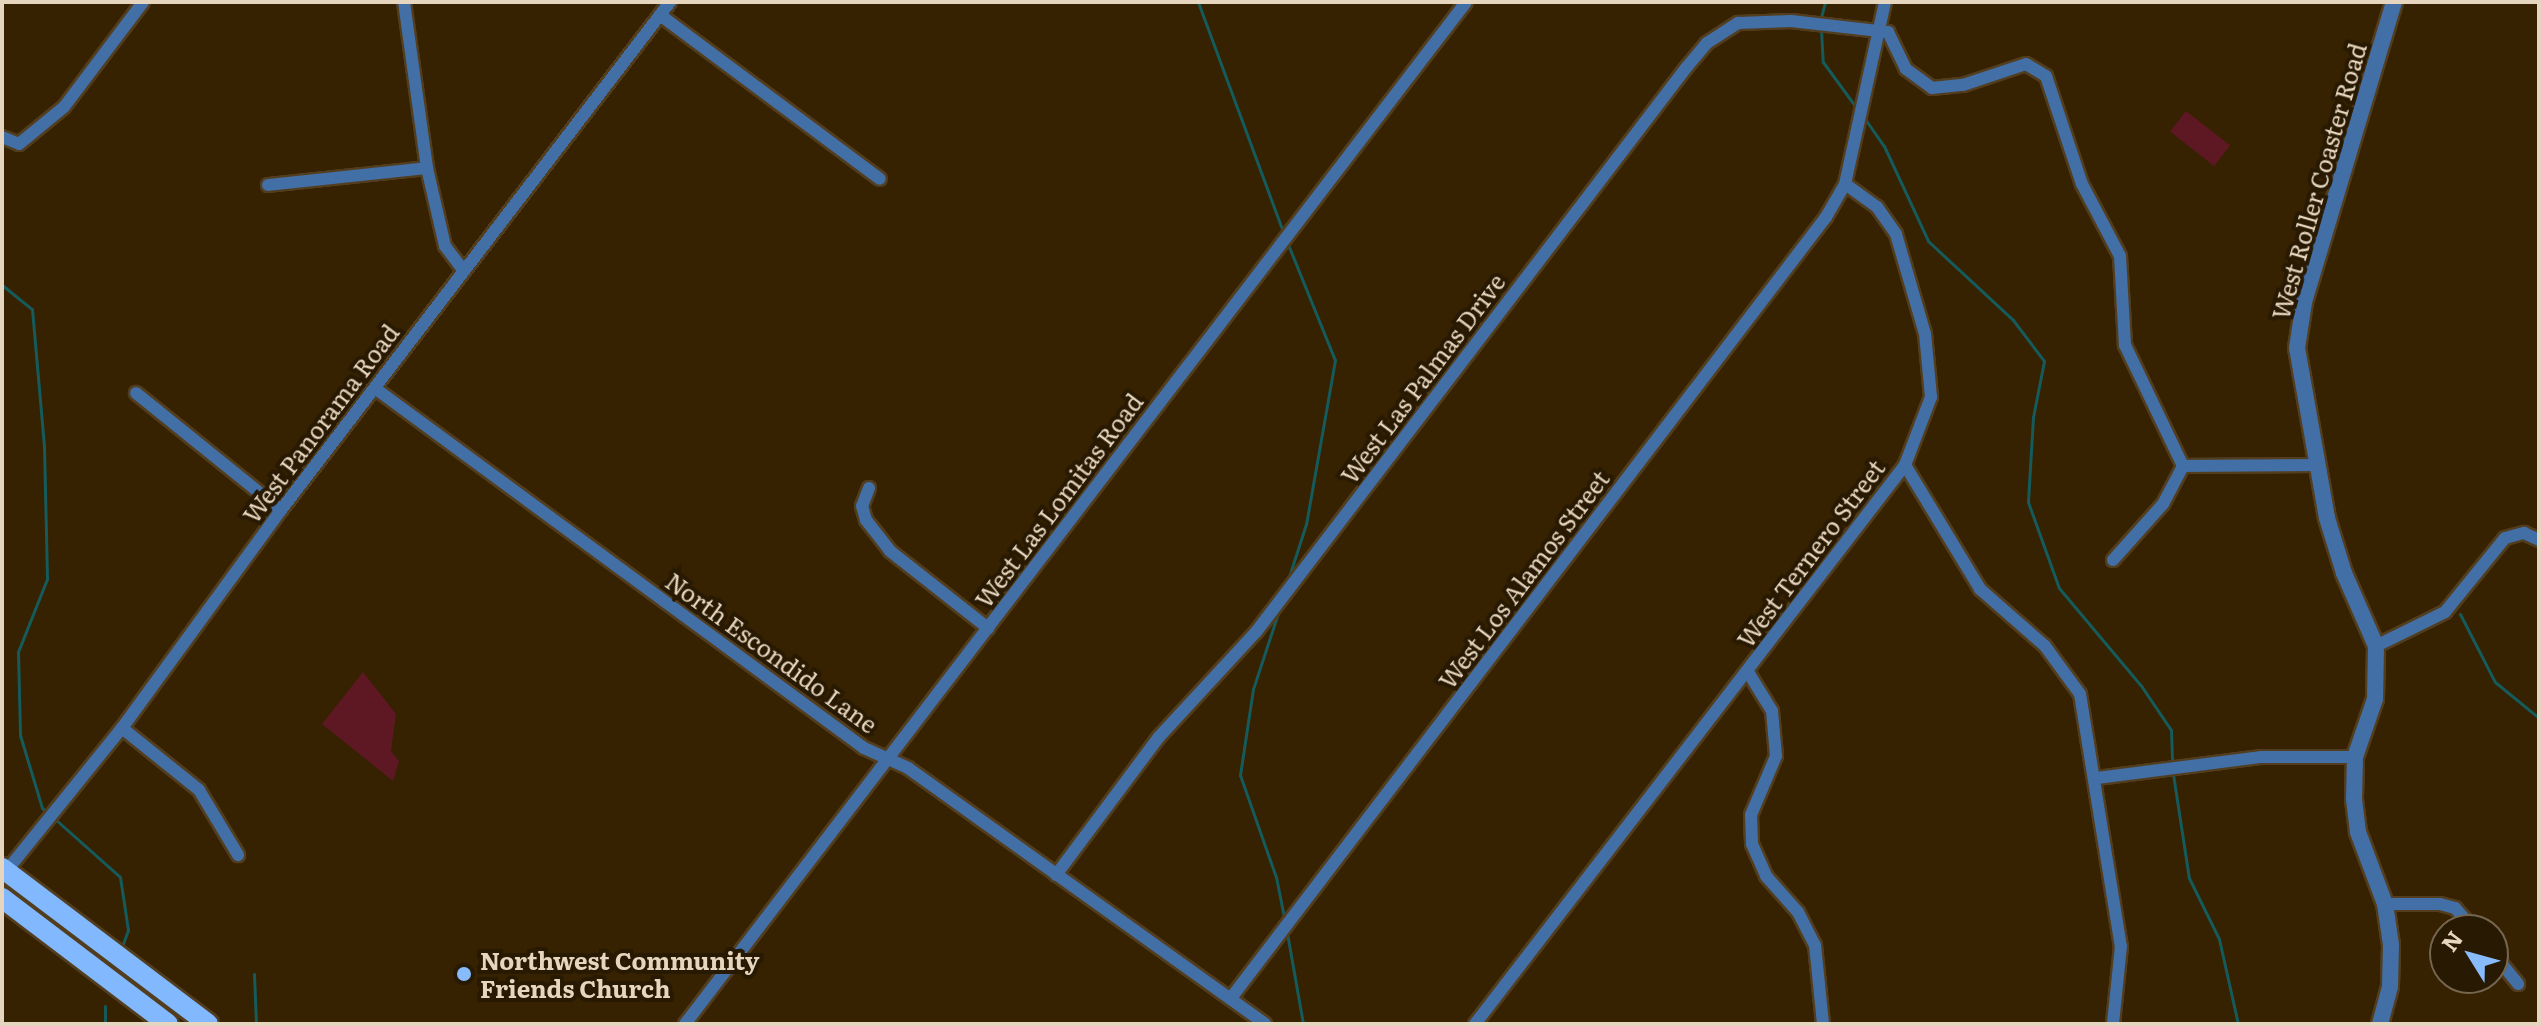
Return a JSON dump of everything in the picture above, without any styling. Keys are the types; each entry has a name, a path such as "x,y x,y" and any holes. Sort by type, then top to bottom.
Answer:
{"main road":[{"path":"3,872 208,1024"},
{"path":"2,898 168,1024"}],"street":[{"path":"2,137 19,144 64,107 143,2"},
{"path":"404,2 427,168 445,246 463,270"},
{"name":"West Panorama Road","path":"3,872 122,728 281,510 670,2"},
{"path":"1845,184 1885,2"},
{"name":"West Roller Coaster Road","path":"2380,1024 2390,986 2385,904 2358,832 2355,757 2375,699 2376,646 2344,573 2314,465 2297,348 2304,302 2394,2"},
{"name":"West Las Lomitas Road","path":"685,1024 1459,4"},
{"path":"660,15 880,179"},
{"name":"West Las Palmas Drive","path":"1056,875 1159,737 1256,632 1707,43 1738,23 1756,19 1878,29"},
{"path":"1878,29 1893,36 1906,69 1932,88 1963,85 2026,64 2046,76 2082,184 2120,256 2125,345 2183,466"},
{"path":"268,185 427,168"},
{"name":"West Ternero Street","path":"1475,1024 1905,465 1931,397 1925,334 1896,234 1877,207 1845,184"},
{"name":"West Los Alamos Street","path":"1231,998 1826,217 1845,184"},
{"name":"North Escondido Lane","path":"376,389 864,748 889,759 1265,1024"},
{"path":"136,393 281,510"},
{"path":"1905,465 1980,589 2066,670 2080,694 2097,778 2121,946 2113,1024"},
{"path":"2183,466 2314,465"},
{"path":"2113,560 2163,504 2183,466"},
{"path":"869,488 862,506 883,543 988,628"},
{"path":"2376,646 2445,612 2505,538 2524,533 2539,540"},
{"path":"1748,672 1772,711 1776,756 1751,815 1752,844 1766,876 1798,912 1815,945 1823,1024"},
{"path":"122,728 199,790 238,855"},
{"path":"2097,778 2262,757 2355,757"},
{"path":"2385,904 2440,904 2455,908 2460,914"},
{"path":"2509,973 2518,984"}],"shaded area":[{"path":"2186,111 2230,145 2214,166 2170,131"},
{"path":"363,672 396,714 391,751 399,761 393,781 322,724"}],"waterway":[{"path":"1198,2 1284,235"},
{"path":"1820,21 1825,2"},
{"path":"1821,29 1823,62 1858,110"},
{"path":"1865,119 1884,146 1928,241 2013,320 2044,361 2033,417 2028,502 2059,588 2142,687 2171,730 2172,766"},
{"path":"1287,242 1335,360 1306,524 1287,583"},
{"path":"2,285 32,309 44,446 47,579 18,652 20,735 42,808 49,814"},
{"path":"1279,610 1253,689 1240,775 1276,877 1285,922"},
{"path":"2460,614 2495,682 2539,718"},
{"path":"2173,774 2189,878 2219,939 2238,1024"},
{"path":"55,819 120,877 128,930 123,944"},
{"path":"1287,933 1303,1024"},
{"path":"254,974 256,1024"},
{"path":"105,1006 105,1024"}],"place":[{"name":"Northwest Community Friends Church","path":"464,974"}]}
